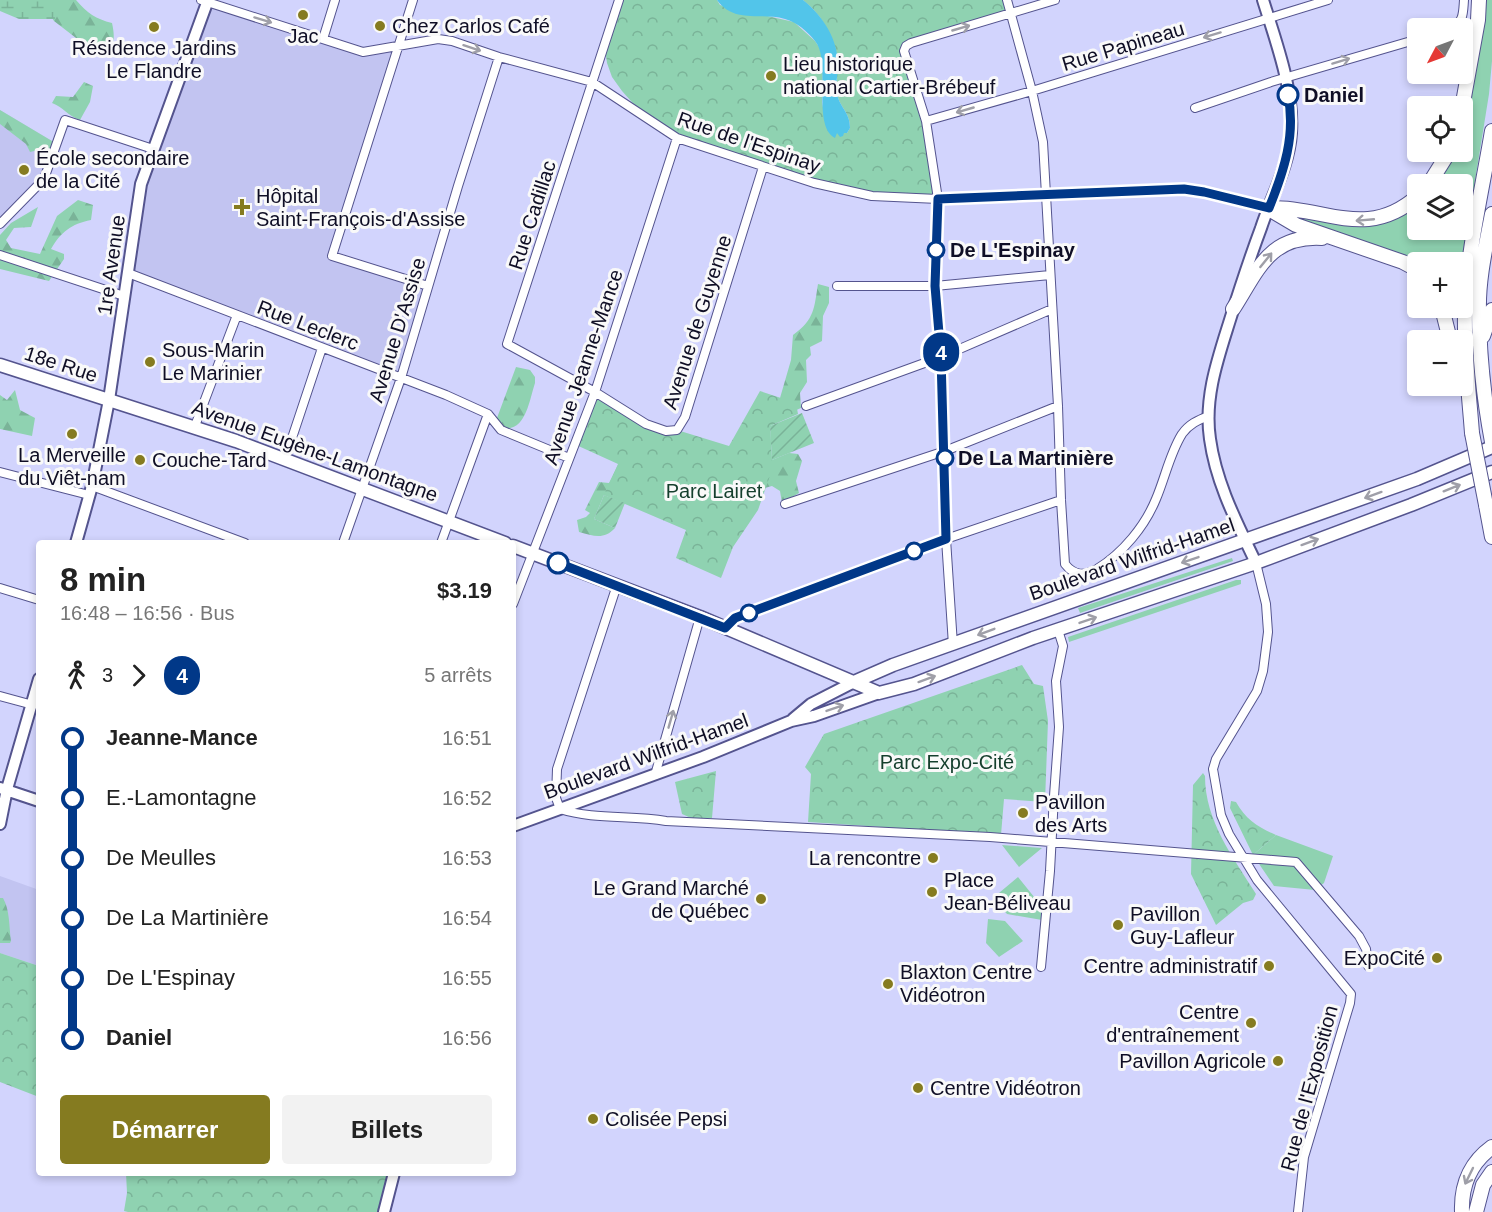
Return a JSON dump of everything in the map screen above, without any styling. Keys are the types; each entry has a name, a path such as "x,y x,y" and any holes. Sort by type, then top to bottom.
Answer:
{"highway":[{"path":"1464,96 1473,52 1479,0"},
{"path":"1492,131 1468,275 1465,344 1473,433 1492,537"},
{"path":"1269,208 1292,208 1329,218 1352,221 1375,219 1407,205"},
{"path":"1269,208 1296,225 1407,264"},
{"path":"1492,214 1481,278 1479,312 1492,442"},
{"path":"1233,309 1261,265 1282,244 1301,237 1336,239"},
{"path":"1481,341 1492,310"},
{"path":"1460,396 1465,421 1473,433"},
{"path":"1462,1212 1461,1198 1471,1170 1492,1147"},
{"path":"1476,1212 1484,1185 1492,1172"}],"main road":[{"name":"18e Rue","path":"0,365 109,400"},
{"name":"Avenue Eugène-Lamontagne","path":"109,400 195,426 497,540"},
{"name":"Boulevard Wilfrid-Hamel","path":"854,682 893,665 1417,479 1492,447"},
{"name":"Boulevard Wilfrid-Hamel","path":"879,693 914,684 1058,630 1256,563 1492,472"},
{"path":"516,547 700,617 879,693"}],"street":[{"path":"323,39 335,0"},
{"path":"413,0 332,256 428,286"},
{"name":"Rue Cadillac","path":"595,392 507,344 619,0"},
{"path":"1007,0 1032,91 1043,142 1065,564 1075,573 1082,575 1090,573 1105,564 1134,536 1157,497 1183,433 1194,422 1209,416"},
{"path":"953,645 946,539 941,357 935,286 938,199 926,121 904,51 906,46 1055,0"},
{"path":"1256,563 1221,483 1209,437 1209,392 1233,309 1290,145 1291,111 1285,78 1263,0"},
{"name":"Rue Papineau","path":"926,121 1032,91 1328,0"},
{"path":"1462,18 1464,0"},
{"name":"Rue de l'Espinay","path":"205,1 363,52 438,39 452,41 499,57 592,82 677,138 829,187 872,196 938,199 1184,189 1269,208"},
{"name":"1re Avenue","path":"77,540 91,490 109,400 141,184 205,1"},
{"path":"1195,108 1285,78 1407,42"},
{"name":"Avenue D'Assise","path":"344,540 401,378 499,57"},
{"path":"0,224 44,179 65,120 153,149"},
{"name":"Avenue Jeanne-Mance","path":"516,596 595,392 677,138"},
{"name":"Avenue de Guyenne","path":"595,392 646,424 672,432 681,425 763,167"},
{"path":"0,255 124,296"},
{"name":"Rue Leclerc","path":"128,273 446,395 488,414 501,430 569,458"},
{"path":"837,286 935,286 1050,275"},
{"path":"806,406 941,357 1052,309"},
{"path":"195,426 237,315"},
{"path":"285,459 322,348"},
{"path":"785,504 945,451 1058,406"},
{"path":"442,540 488,414"},
{"path":"0,472 91,490 236,540"},
{"path":"725,628 735,618 946,539 1061,500"},
{"name":"Rue de l'Exposition","path":"1256,563 1266,604 1269,632 1265,663 1257,691 1216,759 1213,769 1221,815 1257,880 1351,994 1304,1157 1298,1212"},
{"path":"616,585 557,769 556,798 560,809 580,815 990,837 1296,862 1359,936 1366,949 1368,966"},
{"path":"0,588 36,599"},
{"path":"655,775 700,617"},
{"path":"1041,967 1059,728 1056,681 1063,646 1058,630"},
{"name":"Boulevard Wilfrid-Hamel","path":"791,721 811,704 854,682"},
{"path":"0,824 3,788 36,692"},
{"name":"Boulevard Wilfrid-Hamel","path":"516,825 750,740 791,721 814,716 879,693"},
{"path":"0,696 33,705"},
{"path":"3,788 36,800"},
{"path":"384,1212 393,1176"}],"shaded area":[{"path":"717,0 803,0 810,6 828,29 835,46 838,65 836,91 850,123 847,133 840,137 837,133 835,138 828,131 824,121 820,50 809,34 789,20 731,12"},
{"name":"Hôpital Saint-François-d'Assise","path":"207,3 363,52 397,46 332,256 428,286 401,378 128,273 141,184"},
{"name":"École secondaire de la Cité","path":"0,110 57,144 44,179 0,224"},
{"path":"0,876 36,889 36,965 0,953"}],"green space":[{"path":"0,0 44,0 54,6 55,19 19,19 0,11"},
{"path":"40,0 76,0 92,15 112,23 113,41 105,56 89,48 54,21"},
{"path":"619,0 717,0 720,5 794,22 815,41 821,50 822,102 825,118 836,132 847,133 850,123 837,94 833,45 830,35 820,18 803,0 1007,0 1011,13 906,46 926,121 938,199 872,196 677,138 647,119 612,77 604,42"},
{"path":"1484,0 1492,0 1492,61 1489,94 1473,194 1473,174 1444,174 1450,162 1473,162 1473,96 1469,96"},
{"path":"84,82 93,86 90,102 80,120 52,103 56,96 73,97"},
{"path":"0,110 57,144 54,151 47,148 30,152 26,144 0,124"},
{"path":"78,200 93,205 91,220 72,226 55,243 51,249 64,254 64,259 49,281 0,269 0,235 11,223 38,207 31,227 14,228 6,240 11,248 40,254 57,216"},
{"path":"1407,212 1407,240 1466,240 1464,252 1407,252 1407,258 1297,221 1298,217 1360,226 1389,222"},
{"path":"818,284 829,287 829,303 823,316 822,341 810,347 811,355 806,360 807,382 800,393 801,408 780,417 770,426 772,460 789,453 798,454 802,461 796,481 799,493 782,503 780,491 772,486 761,489 768,406 780,398 791,360 793,335 810,318"},
{"path":"516,367 530,370 535,377 527,409 519,423 512,427 494,426"},
{"path":"15,390 20,410 35,418 32,436 0,429 0,395 7,400"},
{"name":"Parc Lairet","path":"760,391 796,403 798,414 770,426 772,470 758,510 733,547 721,578 676,558 686,530 604,495 618,464 574,444 595,392 646,424 677,430 729,446"},
{"path":"802,413 814,443 772,460 770,426"},
{"path":"617,437 621,501 604,495 594,519 615,528 603,536 579,532 577,520 590,513 585,510 599,482 609,483 618,465"},
{"path":"604,495 625,503 615,528 594,519"},
{"path":"1232,558 1233,561 1080,613 1078,608"},
{"path":"1241,580 1241,584 1069,642 1068,637"},
{"name":"Parc Expo-Cité","path":"1022,665 1034,684 1043,686 1048,721 1045,802 1004,799 1001,835 808,822 811,774 805,767 824,734"},
{"path":"716,771 712,818 691,818 682,814 675,782"},
{"path":"1203,773 1215,823 1256,894 1253,900 1243,903 1216,925 1191,874 1193,785"},
{"path":"1231,801 1236,802 1253,822 1276,835 1253,855 1230,808"},
{"path":"1276,835 1333,856 1324,883 1315,890 1274,886 1253,855"},
{"path":"1002,845 1042,848 1019,867"},
{"path":"1018,877 1043,908 1042,920 1007,914 993,898"},
{"path":"0,898 3,898 7,908 10,943 0,943"},
{"path":"988,919 1005,921 1023,941 999,957 986,943"},
{"path":"0,953 36,965 36,1096 0,1082"},
{"path":"126,1176 394,1176 384,1212 128,1212 124,1211 127,1193"}],"bus line":[{"name":"4","path":"558,563 725,628 735,618 946,539 941,357 935,286 938,199 1184,189 1269,208 1290,145 1291,111 1288,95"}],"place":[{"name":"Jac","path":"303,15"},
{"name":"Chez Carlos Café","path":"380,26"},
{"name":"Résidence Jardins Le Flandre","path":"154,27"},
{"name":"Lieu historique national Cartier-Brébeuf","path":"771,76"},
{"name":"Daniel","path":"1288,95"},
{"name":"École secondaire de la Cité","path":"24,170"},
{"name":"Hôpital Saint-François-d'Assise","path":"242,207"},
{"name":"De L'Espinay","path":"936,250"},
{"name":"Sous-Marin Le Marinier","path":"150,362"},
{"name":"La Merveille du Viêt-nam","path":"72,434"},
{"name":"De La Martinière","path":"945,458"},
{"name":"Couche-Tard","path":"140,460"},
{"name":"Pavillon des Arts","path":"1023,813"},
{"name":"La rencontre","path":"933,858"},
{"name":"Place Jean-Béliveau","path":"932,892"},
{"name":"Le Grand Marché de Québec","path":"761,899"},
{"name":"Pavillon Guy-Lafleur","path":"1118,925"},
{"name":"ExpoCité","path":"1437,958"},
{"name":"Centre administratif","path":"1269,966"},
{"name":"Blaxton Centre Vidéotron","path":"888,984"},
{"name":"Centre d'entraînement","path":"1251,1023"},
{"name":"Pavillon Agricole","path":"1278,1061"},
{"name":"Centre Vidéotron","path":"918,1088"},
{"name":"Colisée Pepsi","path":"593,1119"}]}
